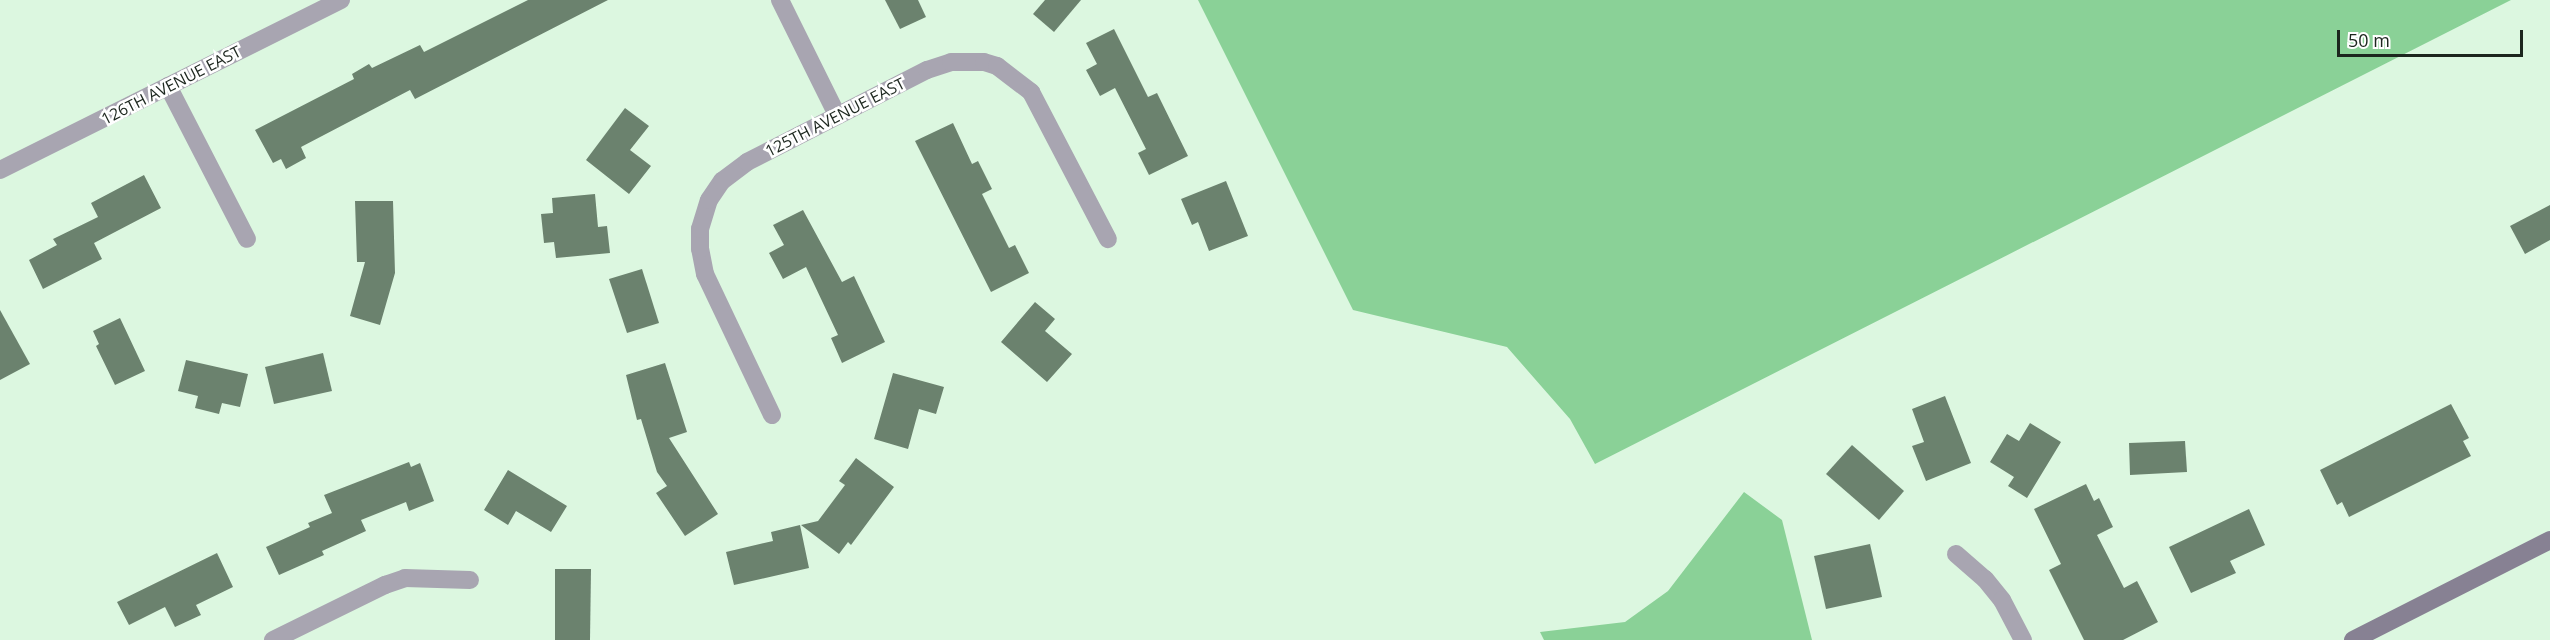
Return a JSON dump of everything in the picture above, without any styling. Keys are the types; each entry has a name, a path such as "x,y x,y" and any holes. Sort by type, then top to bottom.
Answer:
{"main road":[{"path":"2353,640 2550,540"}],"street":[{"name":"126TH AVENUE EAST","path":"0,170 341,0"},
{"path":"780,0 837,115"},
{"name":"125TH AVENUE EAST","path":"772,415 705,274 700,249 703,214 722,181 747,162 927,70 951,62 984,62 997,66 1022,82 1043,111 1108,239"},
{"path":"168,86 247,238"},
{"path":"1956,554 1985,579 2002,600 2023,640"},
{"path":"273,640 385,585 405,578 470,580"}],"green space":[{"path":"1198,0 2511,0 1595,464 1570,419 1507,347 1353,310"},
{"path":"1744,492 1782,520 1812,640 1544,640 1540,632 1625,622 1668,591"}],"building":[{"path":"528,0 608,0 415,99 410,90 301,147 306,158 286,169 281,159 273,163 255,130 354,79 352,74 369,64 372,68 420,45 424,52"},
{"path":"885,0 918,0 926,17 900,29"},
{"path":"1045,0 1081,0 1054,32 1033,14"},
{"path":"1114,29 1148,97 1157,93 1188,156 1149,175 1138,153 1146,149 1115,88 1100,96 1086,70 1097,64 1086,43"},
{"path":"625,108 649,126 630,150 651,166 629,194 586,160"},
{"path":"953,123 972,164 978,161 992,189 982,194 1009,248 1015,245 1029,273 991,292 915,141"},
{"path":"144,175 161,208 94,243 102,259 43,289 29,260 57,245 53,239 98,217 91,203"},
{"path":"1226,181 1248,236 1209,251 1198,222 1192,225 1181,199"},
{"path":"595,194 598,227 607,226 610,253 556,258 554,242 544,243 541,214 553,213 552,198"},
{"path":"355,201 393,201 395,273 380,325 350,316 365,262 357,262"},
{"path":"2550,205 2550,240 2525,254 2510,226"},
{"path":"803,210 842,282 854,276 885,342 842,363 831,338 838,335 806,267 783,279 769,253 784,245 773,225"},
{"path":"642,269 659,323 627,333 609,279"},
{"path":"1035,302 1055,319 1045,331 1072,354 1047,382 1001,342"},
{"path":"0,310 30,364 0,380"},
{"path":"120,318 145,371 115,385 96,346 99,344 93,331"},
{"path":"323,353 332,391 274,404 265,367"},
{"path":"186,360 248,374 240,407 222,403 219,414 195,408 198,396 178,391"},
{"path":"665,363 687,432 669,438 718,514 685,536 656,493 667,486 657,472 641,419 637,420 626,375"},
{"path":"893,373 944,387 936,414 919,409 908,449 874,439"},
{"path":"1945,396 1971,463 1926,481 1912,446 1924,442 1912,409"},
{"path":"2451,404 2469,438 2463,441 2471,456 2349,517 2342,502 2337,505 2320,470"},
{"path":"2030,423 2061,442 2027,498 2008,486 2014,477 1990,462 2007,434 2019,441"},
{"path":"2185,441 2187,472 2130,475 2129,443"},
{"path":"1852,445 1904,491 1879,520 1826,474"},
{"path":"856,458 894,487 851,545 848,542 839,554 801,525 818,521 845,485 839,481"},
{"path":"409,462 411,467 420,463 434,501 409,511 406,502 361,520 366,531 322,551 324,555 279,575 266,547 310,527 308,523 332,513 324,495"},
{"path":"508,470 567,506 551,532 516,511 508,525 484,510"},
{"path":"2086,484 2094,501 2099,498 2113,527 2097,535 2124,588 2137,581 2158,622 2123,640 2084,640 2049,570 2061,564 2034,509"},
{"path":"2249,509 2265,545 2230,561 2236,573 2191,593 2169,547"},
{"path":"800,525 809,568 734,585 726,552 773,541 771,532"},
{"path":"1870,544 1882,597 1826,609 1814,556"},
{"path":"217,553 233,587 196,605 201,615 175,627 165,607 129,625 117,602"},
{"path":"555,569 591,569 590,640 555,640"}]}
